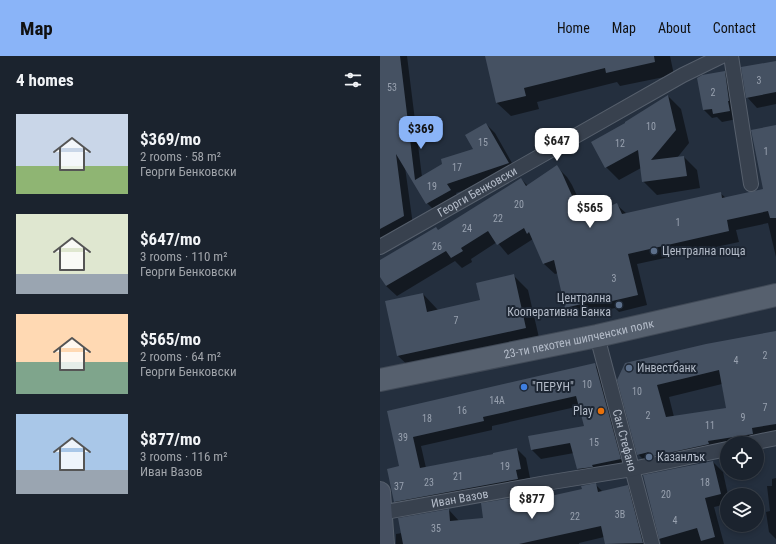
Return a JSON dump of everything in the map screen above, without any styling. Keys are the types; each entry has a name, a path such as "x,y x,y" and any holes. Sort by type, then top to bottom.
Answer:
{"main road":[{"name":"23-ти пехотен шипченски полк","path":"380,380 597,336 776,295"},
{"path":"380,492 384,544"}],"street":[{"name":"Георги Бенковски","path":"380,247 684,75 722,56"},
{"path":"731,56 751,184"},
{"name":"Сан Стефано","path":"597,336 652,544"},
{"path":"764,440 776,438"},
{"name":"Иван Вазов","path":"381,512 632,469 720,450"}],"building":[{"path":"380,56 400,56 415,180 442,164 441,159 473,149 465,135 486,123 509,163 447,184 451,190 426,204 396,154 404,216 380,229"},
{"path":"485,56 654,56 655,62 606,73 605,68 524,88 526,96 496,103"},
{"path":"776,61 776,92 746,98 741,67"},
{"path":"725,71 730,111 713,114 712,109 703,110 697,78 702,75"},
{"path":"668,95 676,130 651,160 684,156 687,176 642,182 638,150 605,168 591,142 625,123"},
{"path":"776,125 776,218 770,218 768,211 727,220 729,231 628,254 638,295 608,302 606,298 565,308 554,260 543,264 529,232 527,234 524,228 497,245 488,231 461,248 463,251 451,258 446,251 386,286 380,277 380,260 436,227 438,230 521,178 526,186 557,165 582,218 617,203 622,214 721,192 722,198 763,189 751,130"},
{"path":"514,274 526,328 397,356 385,301 423,293 427,312 480,300 476,283"},
{"path":"776,331 776,424 752,428 753,434 740,436 720,436 720,439 708,441 709,444 645,458 649,452 637,455 617,380 625,363 706,344","holes":["719,370 726,408 666,417 657,385"]},
{"path":"595,363 621,459 592,465 593,467 577,469 570,443 531,450 528,436 584,426 576,396 483,417 484,421 413,437 420,468 517,448 521,469 516,470 518,479 394,502 387,469 399,466 387,411"},
{"path":"713,461 720,494 705,498 715,537 701,541 697,528 659,539 643,475"},
{"path":"596,483 598,492 628,485 643,543 605,544 601,526 519,544 403,544 398,518 449,509 450,521 483,518 481,503 517,497 520,511 548,505 546,497 582,489 581,486"}],"place":[{"name":"Централна поща","path":"654,251"},
{"name":"Централна Кооперативна Банка","path":"619,305"},
{"name":"Инвестбанк","path":"629,368"},
{"name":"\"ПЕРУН\"","path":"524,387"},
{"name":"Play","path":"601,411"},
{"name":"Казанлък","path":"649,457"}]}
